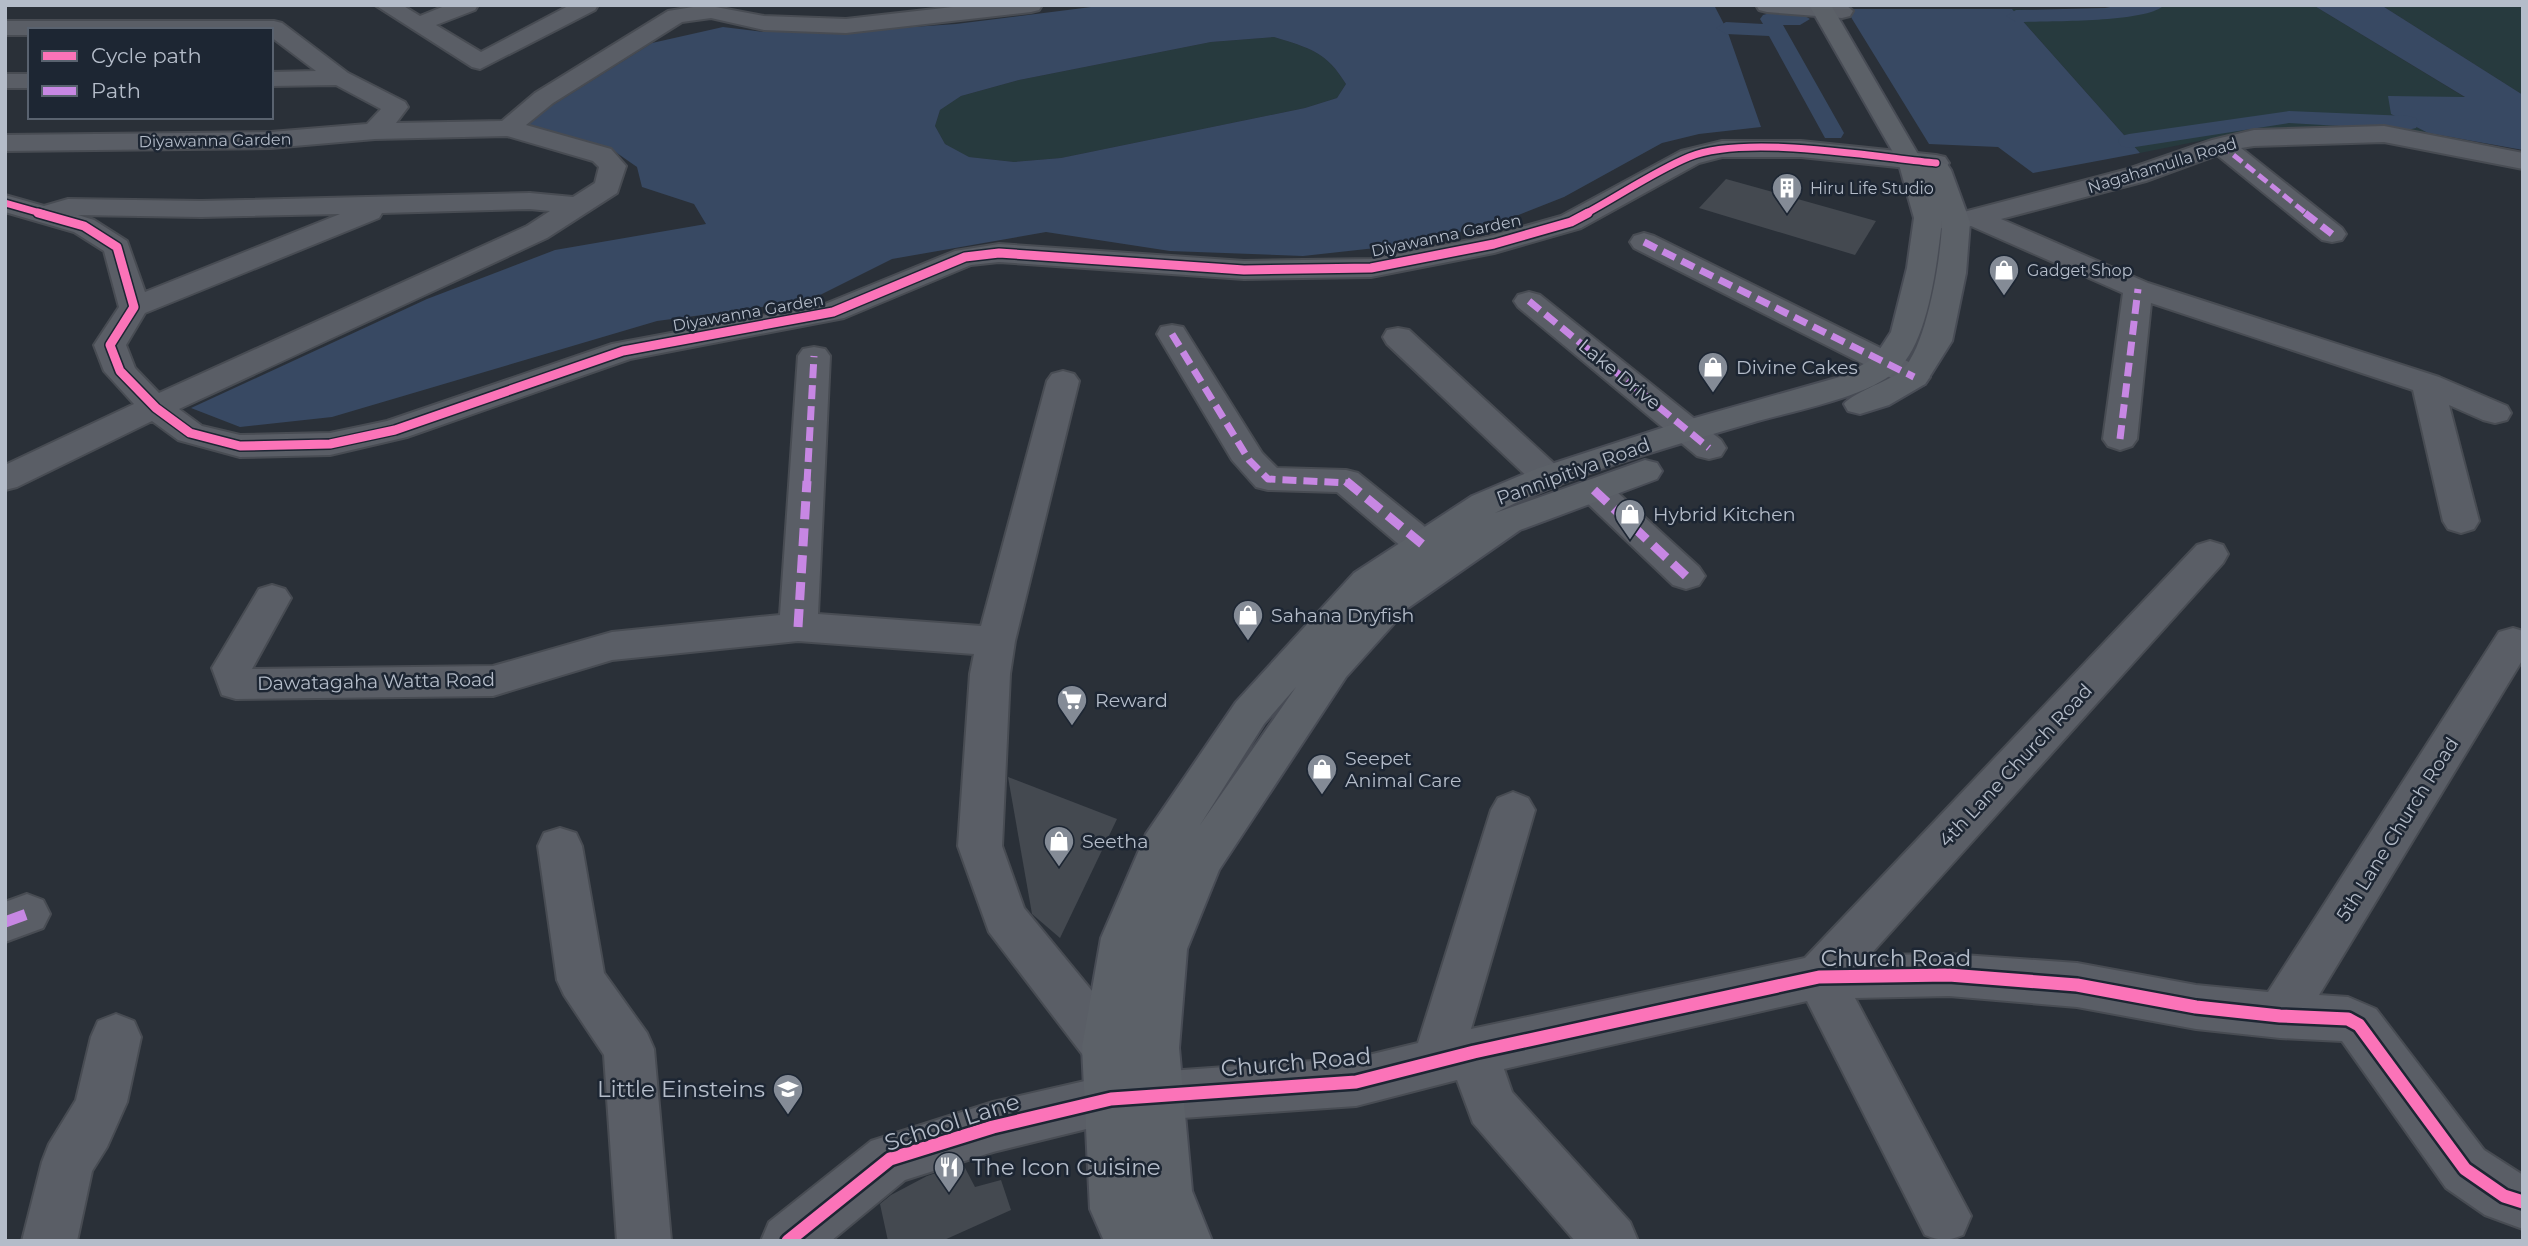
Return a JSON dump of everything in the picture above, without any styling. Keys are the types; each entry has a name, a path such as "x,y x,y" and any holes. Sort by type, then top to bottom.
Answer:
{"main road":[{"name":"Pannipitiya Road","path":"1107,1047 1124,938 1162,848 1250,713 1367,582 1484,504 1548,477 1878,398 1900,371 1936,341 1951,273 1952,219 1923,162 1831,8"},
{"name":"Pannipitiya Road","path":"1132,1241 1117,1209 1142,1080 1163,949 1200,861 1332,667 1395,599 1507,522 1594,490 1699,439"},
{"name":"Pannipitiya Road","path":"1142,1080 1165,1191 1185,1241"}],"street":[{"path":"386,5 480,62 587,5"},
{"path":"419,24 467,5"},
{"path":"508,128 544,97 676,16 711,11 764,23 846,26 1031,5"},
{"path":"1768,5 1831,8"},
{"path":"5,28 274,28 340,78 396,107 375,131"},
{"path":"273,79 340,78"},
{"path":"5,81 28,81"},
{"name":"Diyawanna Garden","path":"5,143 271,141 375,131 508,128 601,155 613,166 607,187 537,232 156,408"},
{"name":"Nagahamulla Road","path":"1952,219 2137,175 2221,145 2254,138 2384,134 2523,161"},
{"path":"2221,145 2332,234"},
{"name":"Diyawanna Garden","path":"134,307 110,345 120,371 156,408 190,433 240,446 330,444 396,430 623,351 833,313 965,257 999,253 1244,270 1371,268 1494,244 1571,222 1690,157 1722,149 1801,149 1923,162"},
{"path":"46,213 68,207 201,209 530,201 580,206"},
{"path":"5,203 84,226 117,247 134,307 388,204"},
{"path":"1952,219 2138,289 2428,384 2495,412"},
{"path":"1644,242 1900,371"},
{"path":"2120,439 2138,289"},
{"name":"Lake Drive","path":"1529,301 1699,439"},
{"path":"1172,334 1249,460 1268,478 1346,481 1422,544"},
{"path":"1398,337 1548,477"},
{"path":"798,627 814,356"},
{"path":"1063,381 996,641 990,674 980,846 1005,918 1107,1047 1142,1080"},
{"path":"2428,384 2461,521"},
{"path":"5,479 51,455 156,408"},
{"path":"1594,490 1686,576"},
{"name":"4th Lane Church Road","path":"1819,977 2210,554"},
{"name":"Dawatagaha Watta Road","path":"272,598 232,668 236,684 493,681 612,646 798,627 996,641"},
{"name":"5th Lane Church Road","path":"2280,1016 2513,642"},
{"path":"1513,810 1456,1056 1491,1106 1611,1241"},
{"path":"560,846 581,980 629,1049 644,1241"},
{"name":"Church Road","path":"1142,1080 1356,1082 1456,1056 1819,977 1949,975 2077,985 2196,1007 2280,1016 2348,1019 2359,1025 2465,1169 2504,1196 2523,1202"},
{"path":"1819,977 1944,1216"},
{"path":"49,1241 68,1162 89,1129 101,1102 116,1037"},
{"name":"School Lane","path":"788,1241 890,1159 1142,1080"}],"green space":[{"path":"2155,5 2313,5 2466,98 2391,114 2428,133 2318,126 2224,136 2140,153 2012,9 2105,14"},
{"path":"2381,5 2523,5 2523,95"},
{"path":"1274,37 1316,52 1331,64 1346,84 1337,98 1305,108 1061,158 1014,162 968,157 945,144 935,126 940,110 961,96 1019,80 1211,42"}],"water":[{"path":"1107,5 1714,5 1727,30 1761,127 1699,134 1662,143 1564,197 1506,220 1412,244 1303,256 1170,251 1046,232 892,259 808,301 657,321 332,417 240,427 191,408 427,299 555,250 706,224 694,204 642,187 637,167 614,151 521,125 652,43 723,27 764,32 841,32 956,24","holes":["1274,37 1316,52 1331,64 1346,84 1337,98 1305,108 1061,158 1014,162 969,157 945,144 935,126 940,110 961,96 1019,80 1211,42"]},
{"path":"2313,5 2381,5 2523,95 2523,150 2428,133 2391,114 2388,96 2465,97"},
{"path":"1846,9 2012,9 2140,153 2033,173 1998,147 1929,144"}],"building":[{"name":"Hiru Life Studio","path":"1726,179 1876,221 1855,255 1699,208"},
{"name":"Seetha","path":"1008,777 1117,819 1060,938 1032,914"},
{"name":"The Icon Cuisine","path":"963,1164 975,1187 1001,1180 1011,1210 942,1241 888,1241 880,1204 891,1195 927,1176"}],"waterway":[{"path":"2016,16 2105,14 2155,5"},
{"path":"1800,19 1770,19 1833,133"},
{"path":"1726,28 1776,30"},
{"path":"2129,141 2289,117 2408,123"}],"marked path":[{"path":"2221,145 2332,234"},
{"path":"1644,242 1914,377"},
{"path":"2120,439 2138,289"},
{"path":"1529,301 1709,448"},
{"path":"1172,334 1249,460 1268,479 1346,481 1422,544"},
{"path":"798,627 814,356"},
{"path":"1594,490 1686,576"},
{"path":"5,922 27,914"}],"cycle path":[{"path":"5,203 84,226 117,247 134,307 110,345 120,371 156,408 190,433 240,446 330,444 395,430 623,351 833,312 965,257 999,253 1244,270 1371,268 1494,244 1571,222 1690,157 1722,149 1801,149 1936,163"},
{"path":"788,1241 890,1159 993,1127 1111,1099 1356,1082 1474,1052 1819,977 1949,975 2077,985 2196,1007 2280,1016 2348,1019 2359,1025 2465,1169 2504,1196 2523,1202"}],"place":[{"name":"Hiru Life Studio","path":"1787,215"},
{"name":"Gadget Shop","path":"2004,297"},
{"name":"Divine Cakes","path":"1713,394"},
{"name":"Hybrid Kitchen","path":"1630,541"},
{"name":"Sahana Dryfish","path":"1248,642"},
{"name":"Reward","path":"1072,727"},
{"name":"Seepet Animal Care","path":"1322,796"},
{"name":"Seetha","path":"1059,868"},
{"name":"Little Einsteins","path":"788,1116"},
{"name":"The Icon Cuisine","path":"949,1194"}]}
